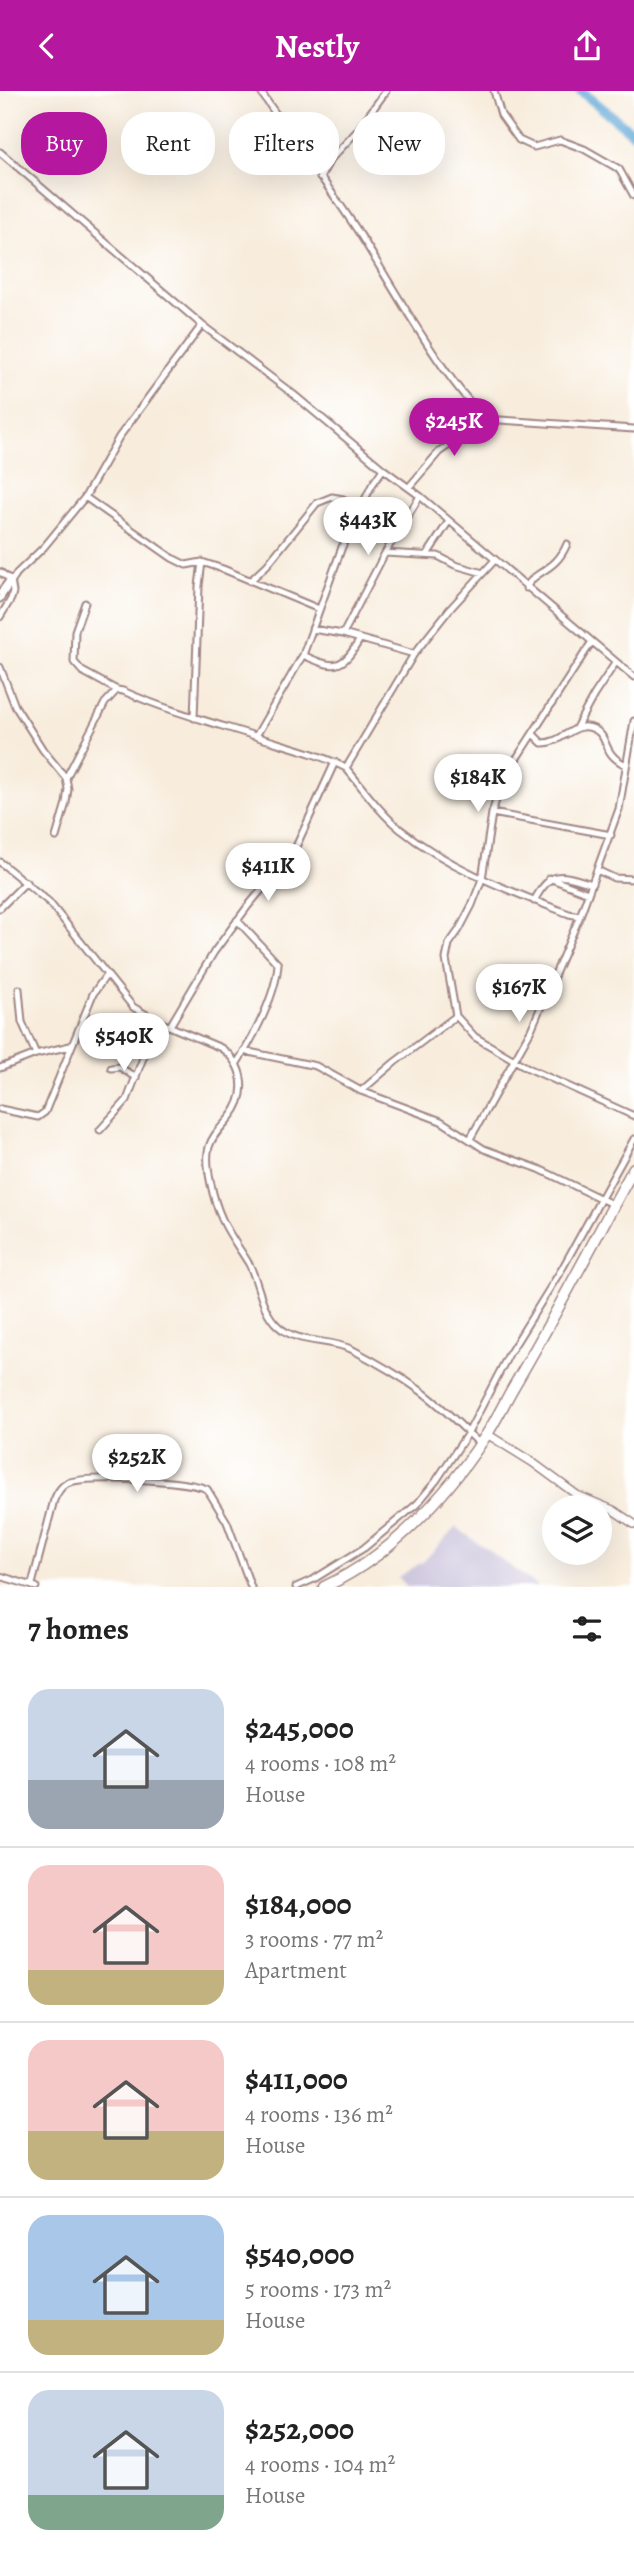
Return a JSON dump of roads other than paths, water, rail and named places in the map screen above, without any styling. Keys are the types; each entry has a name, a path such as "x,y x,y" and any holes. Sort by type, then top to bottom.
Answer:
{"highway":[{"path":"324,1587 355,1570 400,1537 439,1500 487,1434 634,1168"}],"street":[{"path":"260,91 274,112"},
{"path":"339,150 357,131 386,91"},
{"path":"494,91 501,115 519,140 534,146 560,140 584,149 619,169 634,195"},
{"path":"0,152 202,325 409,487 634,677"},
{"path":"318,175 361,236 426,341 466,396 489,418 634,429"},
{"path":"0,593 44,547 85,497 119,437 202,325"},
{"path":"409,487 439,452 489,418"},
{"path":"256,736 303,655 328,581 359,512 383,469"},
{"path":"343,633 385,553 420,496"},
{"path":"85,497 186,565 202,562 319,609"},
{"path":"250,581 267,565 301,519 317,503 332,497 343,499 359,512"},
{"path":"427,555 449,521"},
{"path":"526,588 532,579 553,566 567,544"},
{"path":"385,553 438,556 455,565 483,573"},
{"path":"346,768 414,654 494,561"},
{"path":"194,718 202,562"},
{"path":"0,572 10,580 13,593 0,617"},
{"path":"0,599 10,580"},
{"path":"85,603 75,631 74,661 82,671 117,690 194,718 335,762 346,768 399,828 430,850 481,879 580,916"},
{"path":"312,629 343,633 414,654"},
{"path":"303,655 335,667 343,663 360,639"},
{"path":"591,643 505,775 492,813 481,879 472,905 446,950 446,959 456,1016 475,1037 515,1061 634,1116"},
{"path":"533,734 542,743 549,744 564,738 576,728 616,662"},
{"path":"0,667 15,706 65,778 68,789 66,803 56,837"},
{"path":"65,778 105,703 117,690"},
{"path":"470,1139 515,1061 549,992 580,916 619,809 634,721"},
{"path":"576,728 585,726 597,731 609,754 634,765"},
{"path":"170,1026 214,952 294,851 335,762"},
{"path":"492,813 611,835"},
{"path":"0,862 49,902 127,1001 157,1021 220,1048 230,1054 237,1063 242,1091 232,1115 218,1129 209,1145 210,1173 222,1221 248,1264 273,1321 288,1334 338,1344 352,1350 422,1391 480,1444"},
{"path":"597,870 614,878 634,879"},
{"path":"534,901 549,878 556,875 592,884"},
{"path":"549,878 588,893"},
{"path":"0,908 26,882"},
{"path":"237,920 278,964 272,992 237,1063"},
{"path":"0,1109 38,1117 45,1112 93,994 107,974"},
{"path":"19,989 22,1022 36,1054"},
{"path":"361,1091 456,1016"},
{"path":"100,1131 127,1100 157,1021"},
{"path":"0,1068 36,1054 70,1046"},
{"path":"244,1051 316,1066 361,1091 441,1121 484,1149 539,1169 614,1205"},
{"path":"111,1068 120,1067 136,1078"},
{"path":"296,1587 323,1574 364,1548 417,1504 436,1481 468,1433 509,1354 563,1266 634,1139"},
{"path":"487,1434 577,1495 613,1510 634,1524"},
{"path":"0,1576 34,1586 54,1500 61,1487 73,1482 121,1479 192,1485 207,1489 227,1522 251,1587"}],"waterway":[{"path":"581,91 634,134"}]}
